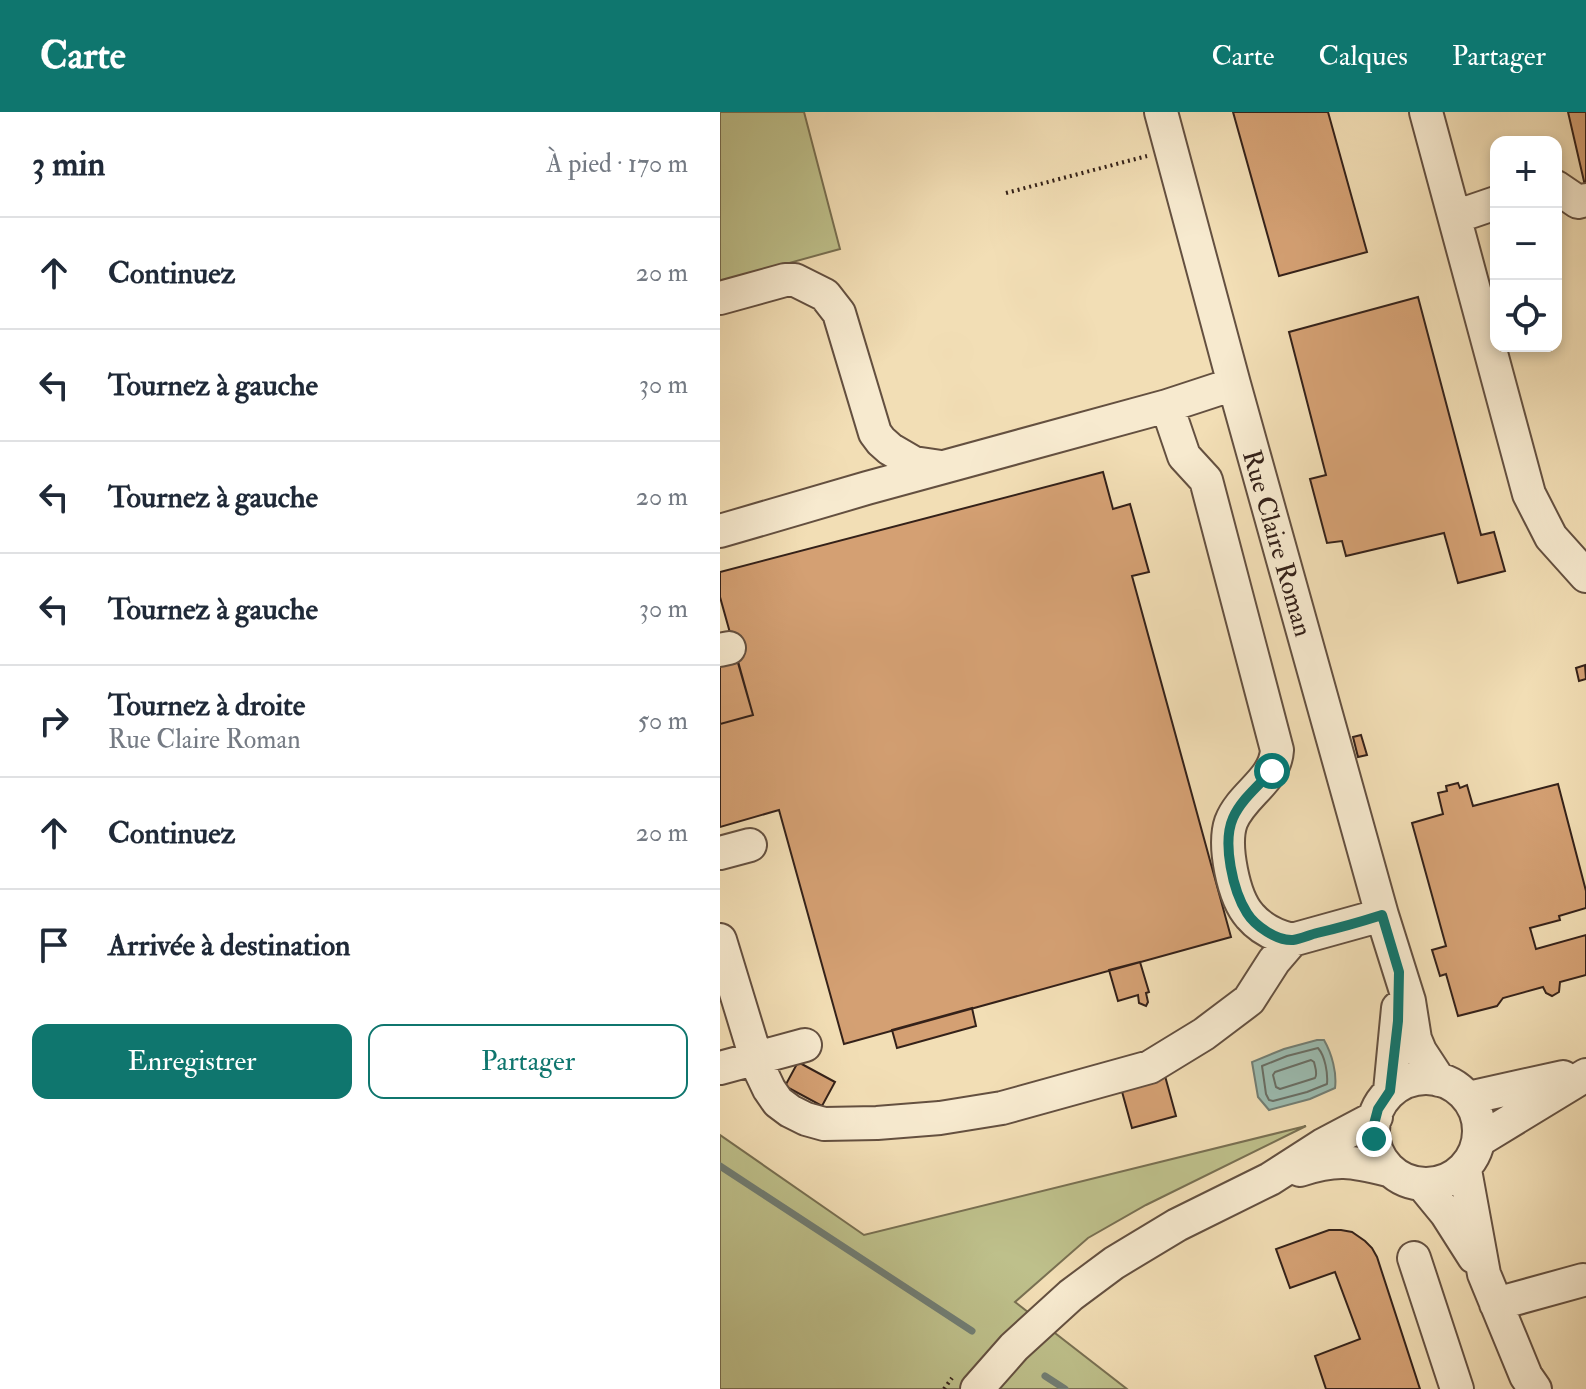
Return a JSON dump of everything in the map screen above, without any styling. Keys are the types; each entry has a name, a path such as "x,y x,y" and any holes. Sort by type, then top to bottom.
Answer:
{"street":[{"name":"Rue Claire Roman","path":"1161,112 1382,915 1409,1001 1415,1039 1439,1080"},
{"path":"1426,112 1529,494 1551,537 1586,576"},
{"path":"1562,191 1578,202 1586,200"},
{"path":"1455,217 1490,205"},
{"path":"720,298 785,280 795,280 825,295 839,313 875,433 890,449 914,463 943,467"},
{"path":"720,531 1167,406 1234,384"},
{"path":"1167,406 1184,456 1206,480 1277,750 1272,771 1240,806 1232,820 1228,845 1231,869 1247,914 1269,932 1292,940"},
{"path":"720,940 756,1058 778,1102 806,1119 824,1124 877,1123 940,1118 1002,1108 1150,1067 1204,1034 1249,1000 1292,940 1382,915"},
{"name":"Rue Claire Roman","path":"1383,1104 1398,1021 1399,972"},
{"path":"720,1068 805,1045"},
{"path":"1468,1098 1586,1073"},
{"path":"1270,1179 1317,1164 1351,1161 1388,1170 1409,1182 1436,1184 1465,1170 1481,1139 1586,1073"},
{"path":"977,1389 1014,1347 1071,1295 1114,1263 1177,1225 1270,1179 1383,1104 1403,1083 1426,1078 1452,1084 1468,1098 1478,1116 1481,1139"},
{"path":"1383,1104 1374,1139 1377,1153 1388,1170"},
{"path":"1465,1170 1484,1274"},
{"path":"1423,1185 1446,1213 1484,1274 1526,1376 1535,1389"},
{"path":"1414,1258 1457,1389"},
{"path":"1496,1304 1583,1280"}],"path":[{"path":"1006,193 1171,149"}],"green space":[{"path":"720,112 804,112 840,249 720,282"},
{"path":"1306,1126 1146,1205 1088,1238 1015,1302 1127,1389 720,1389 720,1135 864,1235"}],"water":[{"path":"1324,1040 1329,1051 1335,1070 1335,1088 1310,1099 1269,1110 1258,1097 1252,1062"}],"building":[{"path":"1233,112 1328,112 1367,252 1279,276"},
{"path":"1568,112 1586,112 1586,190"},
{"path":"1418,297 1481,535 1494,532 1505,571 1458,583 1444,533 1346,556 1342,541 1327,543 1310,479 1326,475 1289,332"},
{"path":"1103,472 1113,509 1130,504 1149,572 1132,576 1231,937 844,1044 779,810 720,827 720,724 753,715 720,597 720,572"},
{"path":"736,656 753,715 720,724 720,660"},
{"path":"1585,665 1586,679 1579,681 1576,668"},
{"path":"1361,735 1367,755 1358,757 1353,737"},
{"path":"1458,783 1460,788 1467,785 1473,806 1558,784 1586,891 1586,908 1559,916 1560,920 1530,928 1536,949 1586,935 1586,975 1560,982 1559,992 1552,996 1543,987 1503,998 1497,1006 1458,1016 1446,974 1440,976 1432,950 1446,946 1412,823 1443,814 1438,793 1447,791 1446,786"},
{"path":"1140,962 1149,992 1146,993 1146,1006 1139,1003 1138,995 1118,1001 1109,970"},
{"path":"972,1008 976,1026 897,1048 892,1030"},
{"path":"798,1062 835,1082 822,1106 785,1086"},
{"path":"1165,1076 1176,1116 1132,1128 1121,1088"},
{"path":"1329,1230 1352,1232 1372,1248 1420,1389 1326,1389 1315,1356 1360,1339 1335,1272 1290,1288 1276,1249"}],"waterway":[{"path":"720,1166 972,1331"},
{"path":"1045,1376 1065,1389"}],"route":[{"path":"1272,771 1240,806 1228,833 1231,869 1247,914 1269,932 1292,940 1382,915 1399,972 1398,1021 1390,1091 1378,1109 1373,1128 1374,1139"}]}
